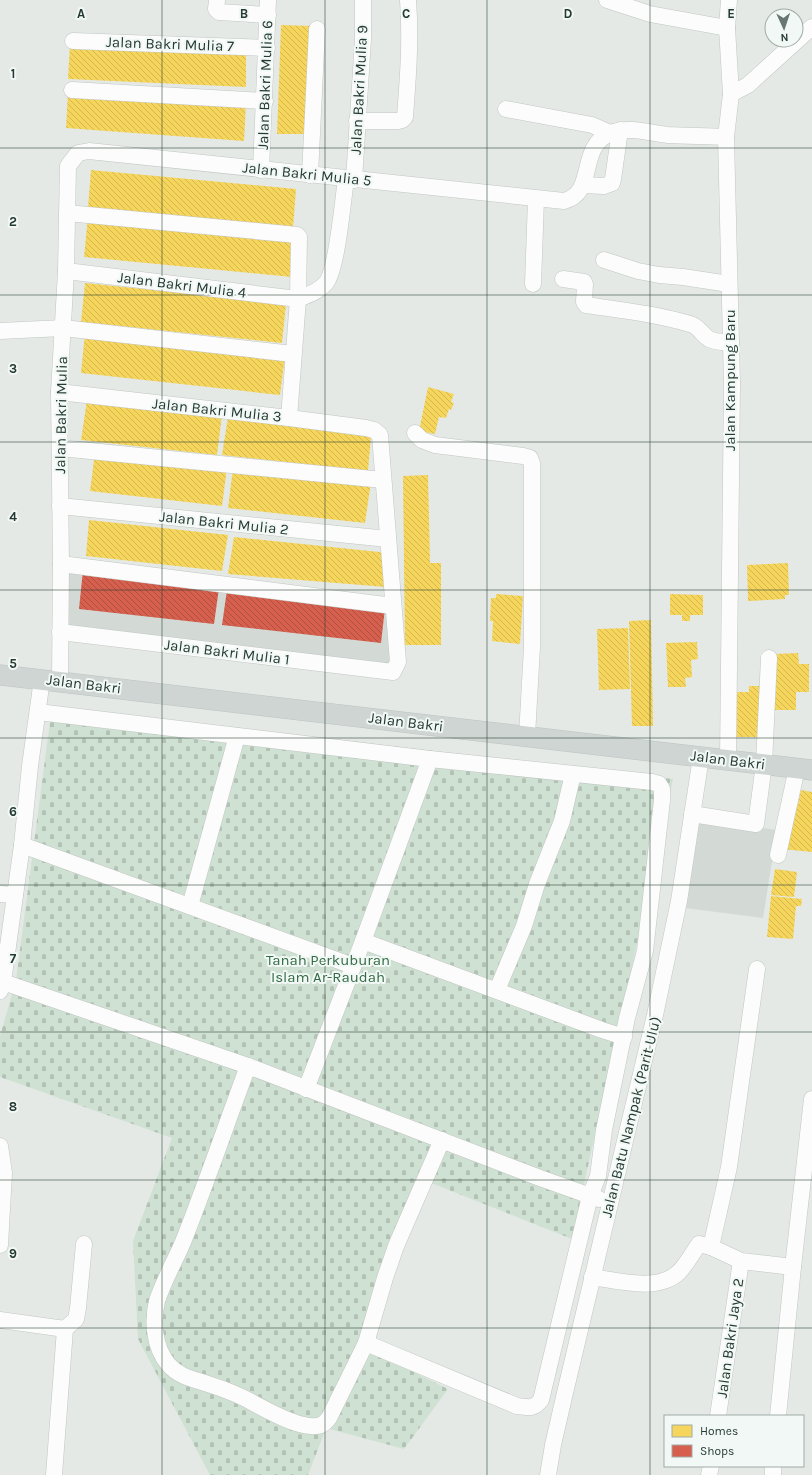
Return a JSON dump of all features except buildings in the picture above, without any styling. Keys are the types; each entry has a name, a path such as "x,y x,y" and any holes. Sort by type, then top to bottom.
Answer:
{"main road":[{"name":"Jalan Bakri","path":"0,675 805,769"}],"street":[{"path":"217,0 216,9 219,12 268,8"},
{"name":"Jalan Bakri Mulia 9","path":"298,299 316,291 326,284 333,268 350,179 357,121 363,39 363,0"},
{"path":"357,121 398,121 405,117 410,29 408,0"},
{"path":"606,0 650,14 727,28"},
{"name":"Jalan Kampung Baru","path":"728,0 727,28 731,94 726,137 732,384 728,760"},
{"name":"Jalan Bakri Mulia 6","path":"261,170 268,8"},
{"path":"310,175 317,28"},
{"path":"731,94 748,85 812,28"},
{"name":"Jalan Bakri Mulia 7","path":"73,41 267,48"},
{"path":"72,90 265,101"},
{"path":"506,109 615,132 726,137"},
{"path":"615,132 612,183 604,186 583,185 591,153 596,144 615,132"},
{"name":"Jalan Bakri Mulia 5","path":"78,153 89,151 564,201 570,200 577,195 583,185"},
{"name":"Jalan Bakri Mulia","path":"2,986 7,895 22,845 30,766 38,712 51,680 60,632 61,564 59,392 66,271 68,166 78,153"},
{"path":"533,284 536,199"},
{"path":"67,212 297,235 300,240 298,299 289,418"},
{"path":"604,260 638,271 729,284"},
{"name":"Jalan Bakri Mulia 4","path":"66,271 298,299"},
{"path":"563,279 584,282 584,302 586,305 650,314 692,324 699,328 709,339 731,343"},
{"path":"0,331 63,328 293,354"},
{"name":"Jalan Bakri Mulia 3","path":"59,392 289,418 374,430 380,435 383,480"},
{"path":"415,433 422,440 434,445 523,456 530,458 532,463 532,647 527,736"},
{"path":"60,448 383,480 393,606 61,564"},
{"name":"Jalan Bakri Mulia 2","path":"60,506 388,539"},
{"name":"Jalan Bakri Mulia 1","path":"60,632 393,672 398,662 393,606"},
{"path":"692,814 756,824 764,764 769,658"},
{"path":"38,712 430,759 652,782 659,784 662,789 645,950 627,1018 604,1130 598,1176 590,1196 541,1400 536,1406 530,1408 517,1406 366,1343"},
{"path":"190,906 237,736"},
{"name":"Jalan Batu Nampak (Parit Ulu)","path":"548,1475 553,1445 592,1277 657,1007 679,901 701,757"},
{"path":"306,1089 430,759"},
{"path":"778,855 805,769"},
{"path":"497,990 524,926 537,884 562,821 573,774"},
{"path":"22,845 353,966"},
{"path":"363,940 624,1037"},
{"path":"710,1247 729,1167 757,969"},
{"path":"2,986 248,1066 590,1196 610,1202"},
{"path":"248,1066 183,1243 157,1301 154,1328 161,1353 168,1364 188,1378 207,1383 245,1398 288,1420 304,1426 318,1426 324,1424 329,1418 366,1343 394,1252 442,1140"},
{"path":"778,1415 812,1099"},
{"path":"0,1146 4,1173 0,1245"},
{"path":"54,1475 65,1329 76,1319 84,1244"},
{"path":"592,1277 628,1283 657,1283 666,1281 674,1277 681,1270 699,1244 710,1247 741,1261 793,1267"},
{"name":"Jalan Bakri Jaya 2","path":"718,1415 741,1261"},
{"path":"0,1320 65,1329"}],"shaded area":[{"path":"56,561 396,603 394,678 56,637"},
{"path":"698,819 777,830 763,918 685,908"}],"green space":[{"name":"Tanah Perkuburan Islam Ar-Raudah","path":"52,706 673,779 572,1239 421,1179 358,1344 448,1389 404,1449 326,1428 308,1475 210,1475 138,1339 133,1241 172,1138 0,1077 0,1036 16,980"}]}
